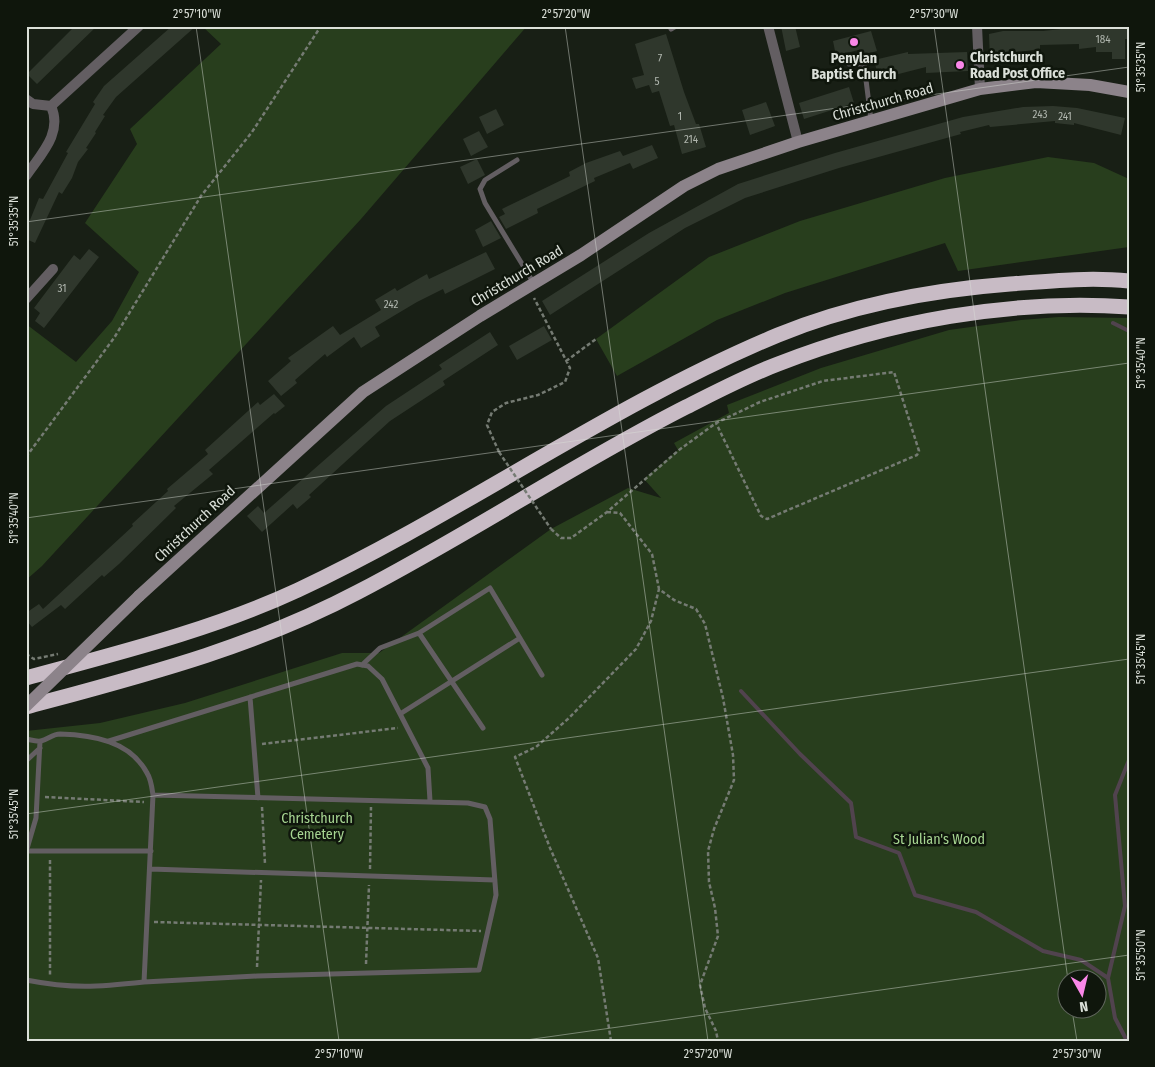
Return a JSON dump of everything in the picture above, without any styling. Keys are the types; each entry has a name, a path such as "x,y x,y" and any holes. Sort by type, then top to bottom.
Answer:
{"highway":[{"path":"26,678 151,644 229,619 298,590 408,534 691,375 779,334 844,312 908,296 973,287 1037,282 1129,281"},
{"path":"26,707 216,654 293,623 358,593 631,435 776,364 839,342 901,326 971,313 1048,306 1129,307"}],"street":[{"path":"26,99 33,104 51,106 139,26"},
{"path":"768,26 798,142"},
{"path":"977,26 980,89"},
{"name":"Christchurch Road","path":"26,707 139,596 363,392 480,316 532,286 684,186 718,169 798,142 980,89 1036,82 1090,85 1129,92"},
{"path":"26,176 55,130 56,117 51,106"},
{"path":"26,299 53,269"}],"lane":[{"path":"849,64 864,64 871,121"},
{"path":"517,160 485,180 480,190 485,203 532,286"},
{"path":"362,665 380,648 419,633 490,588 542,675"},
{"path":"419,633 483,728"},
{"path":"400,714 520,638"},
{"path":"109,740 357,664 368,666 382,680 428,768 430,801"},
{"path":"250,697 260,798"},
{"path":"26,739 40,741 57,734 109,740 140,762 148,774 154,795 144,982"},
{"path":"40,741 36,818 26,851 151,851"},
{"path":"26,761 40,748"},
{"path":"26,980 63,987 97,988 144,982 257,976 479,970 496,895 490,819 484,807 468,803 430,801 154,795"},
{"path":"150,869 495,880"}],"path":[{"path":"26,457 89,376 201,196 252,132 321,26"},
{"path":"532,286 570,368 565,382 538,395 506,403 492,412 487,425 499,452 560,538 571,538 607,512 679,450 716,424 760,402 823,381 894,372 919,451 916,455 767,518 762,516 716,424"},
{"path":"566,361 596,339"},
{"path":"607,512 620,513 652,554 659,589 651,621 636,649 569,718 536,747 515,757 550,848 598,958 611,1041"},
{"path":"659,589 674,600 696,609 705,624 723,698 733,755 734,780 714,829 708,851 709,882 715,908 718,936 700,985 705,1008 718,1041"},
{"path":"26,654 34,659 65,652 81,653"},
{"path":"255,745 407,727"},
{"path":"38,796 153,802"},
{"path":"257,976 263,872 260,798"},
{"path":"366,973 371,800"},
{"path":"50,851 50,984"},
{"path":"147,922 487,931"}],"green space":[{"path":"202,26 527,26 361,219 42,566 26,580 26,324 76,362 112,321 139,272 85,223 137,144 130,129 221,44"},
{"path":"1048,157 1094,163 1129,179 1129,247 958,271 945,243 785,293 717,320 617,376 596,339 709,257 800,221 945,178"},
{"path":"1059,317 1129,318 1129,1041 26,1041 26,731 100,723 185,703 342,653 379,653 551,529 628,488 661,498 644,479 678,450 674,443 729,413 727,405 821,368 949,330"}],"building":[{"path":"75,26 97,26 37,84 27,74"},
{"path":"172,26 196,26 116,97 103,115 105,116 86,148 88,149 78,162 72,178 62,194 59,192 35,243 26,239 26,218 30,220 39,198 43,199 68,153 66,152 95,104 93,102 104,86"},
{"path":"781,26 795,26 800,47 786,51"},
{"path":"1088,26 1129,26 1129,39 1125,39 1125,59 1112,59 1112,52 1096,52 1096,47 1079,49 1079,44 1040,45 1040,49 1019,52 1020,55 990,62 989,34 1003,31 1043,31"},
{"name":"Penylan Baptist Church","path":"871,31 877,51 860,56 858,50 836,56 833,41"},
{"path":"666,34 684,92 696,124 699,124 706,147 682,154 674,125 670,126 659,91 652,93 649,85 636,89 632,78 644,75 635,44"},
{"path":"908,52 908,54 967,52 968,71 926,73 926,67 879,79 874,60"},
{"path":"849,87 854,103 804,119 799,103"},
{"path":"766,102 775,126 750,135 742,110"},
{"path":"1053,106 1077,108 1125,118 1121,135 1074,123 1074,125 1055,123 1055,121 990,127 989,125 960,132 961,134 839,168 745,198 685,228 550,315 542,301 649,233 738,184 835,153 963,117 1023,107"},
{"path":"496,109 504,125 487,134 479,117"},
{"path":"479,131 488,147 471,156 463,139"},
{"path":"652,145 658,158 633,169 630,163 594,178 595,181 537,209 538,213 506,229 499,217 505,214 502,209 570,176 569,172 586,163 620,151 623,156"},
{"path":"477,159 485,175 468,184 460,167"},
{"path":"491,221 501,238 483,247 475,230"},
{"path":"89,249 99,257 44,328 35,321 40,313 34,308 74,255 80,260"},
{"path":"486,252 495,269 445,294 443,289 417,302 375,327 380,336 361,348 354,337 327,357 325,354 295,380 297,383 281,396 268,381 291,361 288,358 333,326 340,335 381,310 375,300 395,288 397,291 427,274 429,279"},
{"path":"544,326 552,340 517,360 509,346"},
{"path":"490,332 498,345 443,381 445,385 390,421 309,495 311,497 297,509 293,504 262,532 247,516 258,506 264,513 386,406 442,369 439,365"},
{"path":"274,394 285,406 274,413 209,470 213,474 174,506 176,508 119,564 104,577 102,575 65,609 61,605 32,627 26,620 26,613 39,604 43,609 133,526 132,524 168,491 167,489 208,454 205,450 258,402 260,405"}],"waterway":[{"path":"1113,323 1129,331"},
{"path":"741,691 800,754 851,803 856,837 899,853 915,895 976,912 1043,951 1081,960 1108,978 1115,1018 1127,1041"},
{"path":"1108,978 1125,906 1115,795 1129,760"}],"place":[{"name":"Penylan Baptist Church","path":"854,42"},
{"name":"Christchurch Road Post Office","path":"960,65"}],"park label":[{"name":"Christchurch Cemetery","path":"317,826"},
{"name":"St Julian's Wood","path":"939,839"}]}
